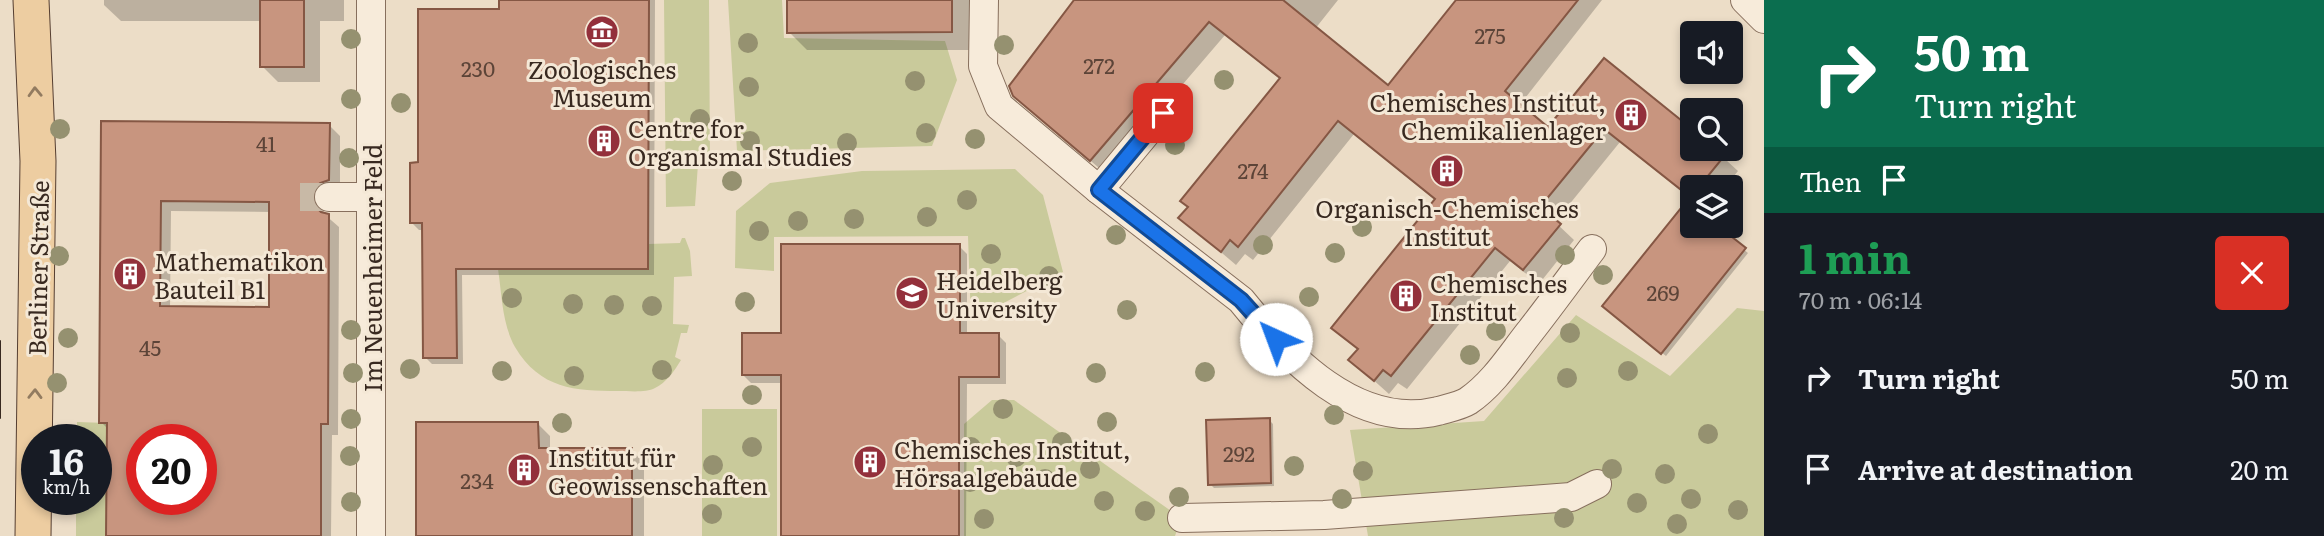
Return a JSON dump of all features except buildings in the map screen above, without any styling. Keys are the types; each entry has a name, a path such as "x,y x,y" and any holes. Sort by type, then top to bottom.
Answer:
{"main road":[{"name":"Berliner Straße","path":"31,0 38,161 33,536"}],"street":[{"name":"Im Neuenheimer Feld","path":"371,0 371,536"},
{"path":"984,0 983,66 999,106 1099,190 1241,300 1258,321 1312,374 1368,407 1395,415 1424,414 1467,402 1500,372 1592,249"},
{"path":"1745,0 1764,19"},
{"path":"1099,190 1163,113"},
{"path":"329,197 371,197"},
{"path":"1182,518 1324,515 1571,497 1597,484"}],"green space":[{"path":"664,0 709,0 710,164 698,164 695,206 666,207"},
{"path":"728,0 782,0 784,38 945,41 957,80 932,146 737,151"},
{"path":"1015,169 1043,195 1063,272 971,320 968,236 774,237 774,271 735,268 736,211 770,183 862,171"},
{"path":"682,238 685,238 690,251 692,276 674,277 673,324 689,325 687,333 681,333 675,357 681,360 663,383 651,390 642,391 573,388 547,379 525,361 507,329 498,269 648,269 648,244 680,243"},
{"path":"1737,308 1764,311 1764,536 1368,536 1350,430 1484,421 1576,315 1670,376"},
{"path":"992,400 1014,400 1181,518 1175,536 964,536 964,424"},
{"path":"702,409 777,409 777,536 702,536"},
{"path":"77,422 107,423 107,424"},
{"path":"76,515 106,515 106,536 76,536"}],"tunnel":[{"path":"300,197 329,197"}],"tram line":[{"path":"0,341 0,418"}],"place":[{"name":"Zoologisches Museum","path":"602,32"},
{"name":"Chemisches Institut, Chemikalienlager","path":"1631,115"},
{"name":"Centre for Organismal Studies","path":"604,141"},
{"name":"Organisch-Chemisches Institut","path":"1447,171"},
{"name":"Mathematikon Bauteil B1","path":"130,274"},
{"name":"Heidelberg University","path":"912,293"},
{"name":"Chemisches Institut","path":"1406,296"},
{"name":"Chemisches Institut, Hörsaalgebäude","path":"870,462"},
{"name":"Institut für Geowissenschaften","path":"524,470"}],"route":[{"path":"1163,113 1099,190 1241,300 1276,339"}]}
